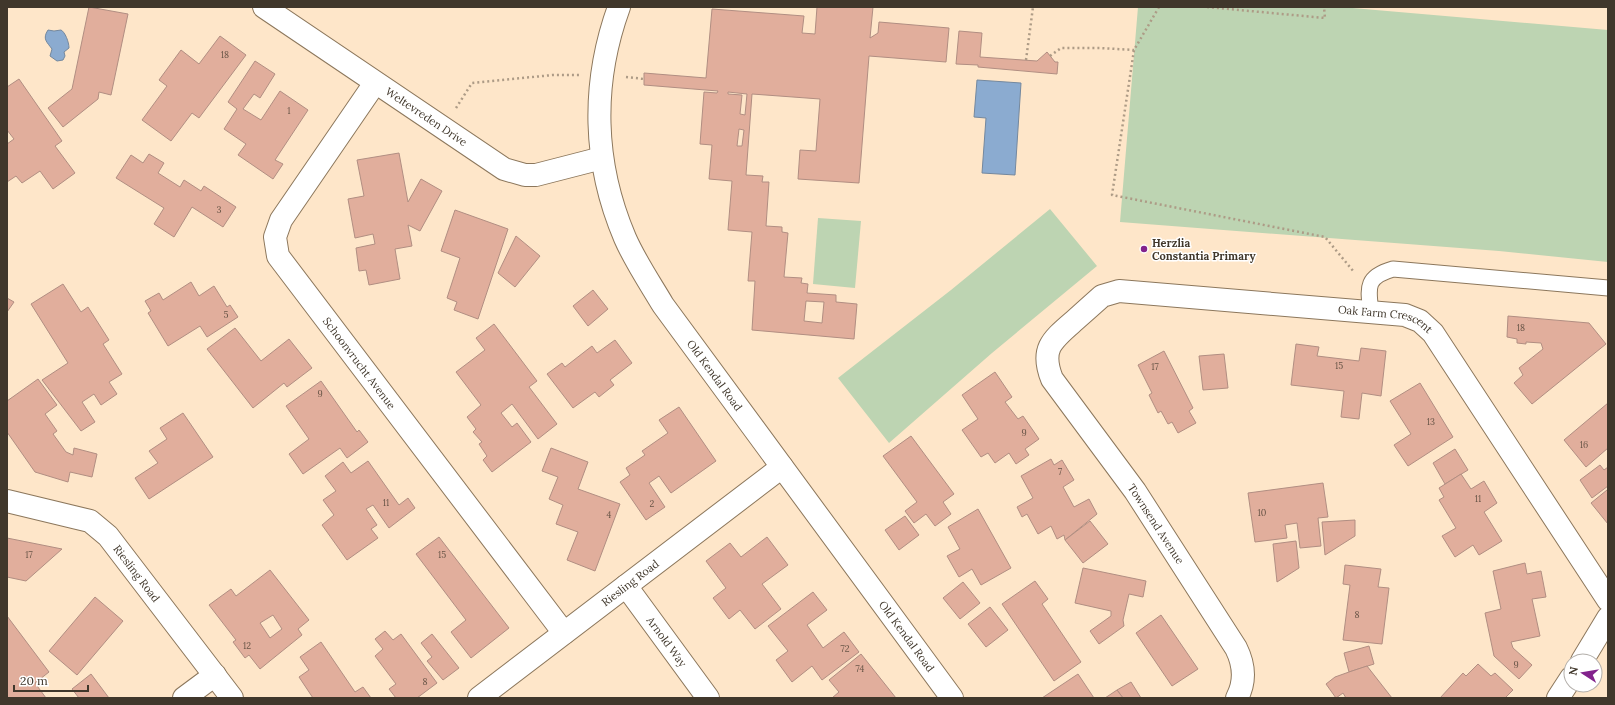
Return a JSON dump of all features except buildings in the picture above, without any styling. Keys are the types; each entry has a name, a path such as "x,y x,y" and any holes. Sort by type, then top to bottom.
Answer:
{"street":[{"name":"Weltevreden Drive","path":"264,7 504,170 525,175 546,173 602,158"},
{"name":"Old Kendal Road","path":"619,7 605,50 601,75 599,134 602,158 612,200 626,240 663,305 952,698"},
{"name":"Schoonvrucht Avenue","path":"375,83 281,220 275,236 278,256 564,633"},
{"name":"Oak Farm Crescent","path":"1047,358 1054,338 1102,296 1119,291 1405,315 1420,321 1433,333 1608,600"},
{"name":"Townsend Avenue","path":"1047,358 1048,369 1052,379 1135,491 1236,648 1241,657 1243,679 1242,688 1237,698"},
{"name":"Riesling Road","path":"479,698 782,468"},
{"name":"Riesling Road","path":"7,501 90,521 108,536 232,698"},
{"name":"Arnold Way","path":"626,586 708,698"},
{"path":"1587,653 1608,618"},
{"path":"184,698 215,675"}],"lane":[{"path":"1371,312 1368,290 1374,278 1383,272 1393,269 1608,288"}],"path":[{"path":"1026,60 1033,7"},
{"path":"1159,7 1134,50 1112,195 1325,237 1368,290"},
{"path":"1207,7 1325,18 1324,7"},
{"path":"1050,56 1061,48 1134,50"},
{"path":"443,129 472,83 553,75 601,75 644,79"}],"green space":[{"path":"1138,7 1341,7 1608,30 1608,262 1499,251 1120,222"},
{"path":"1050,209 1097,266 992,353 889,443 838,378 951,290"},
{"path":"818,218 861,221 855,288 813,284"}],"water":[{"path":"48,30 61,30 65,35 69,48 64,52 65,56 63,60 57,61 50,56 52,49 45,38"},
{"path":"977,80 1021,83 1015,175 982,173 986,118 974,117"}],"place":[{"name":"Herzlia Constantia Primary","path":"1144,249"}]}
